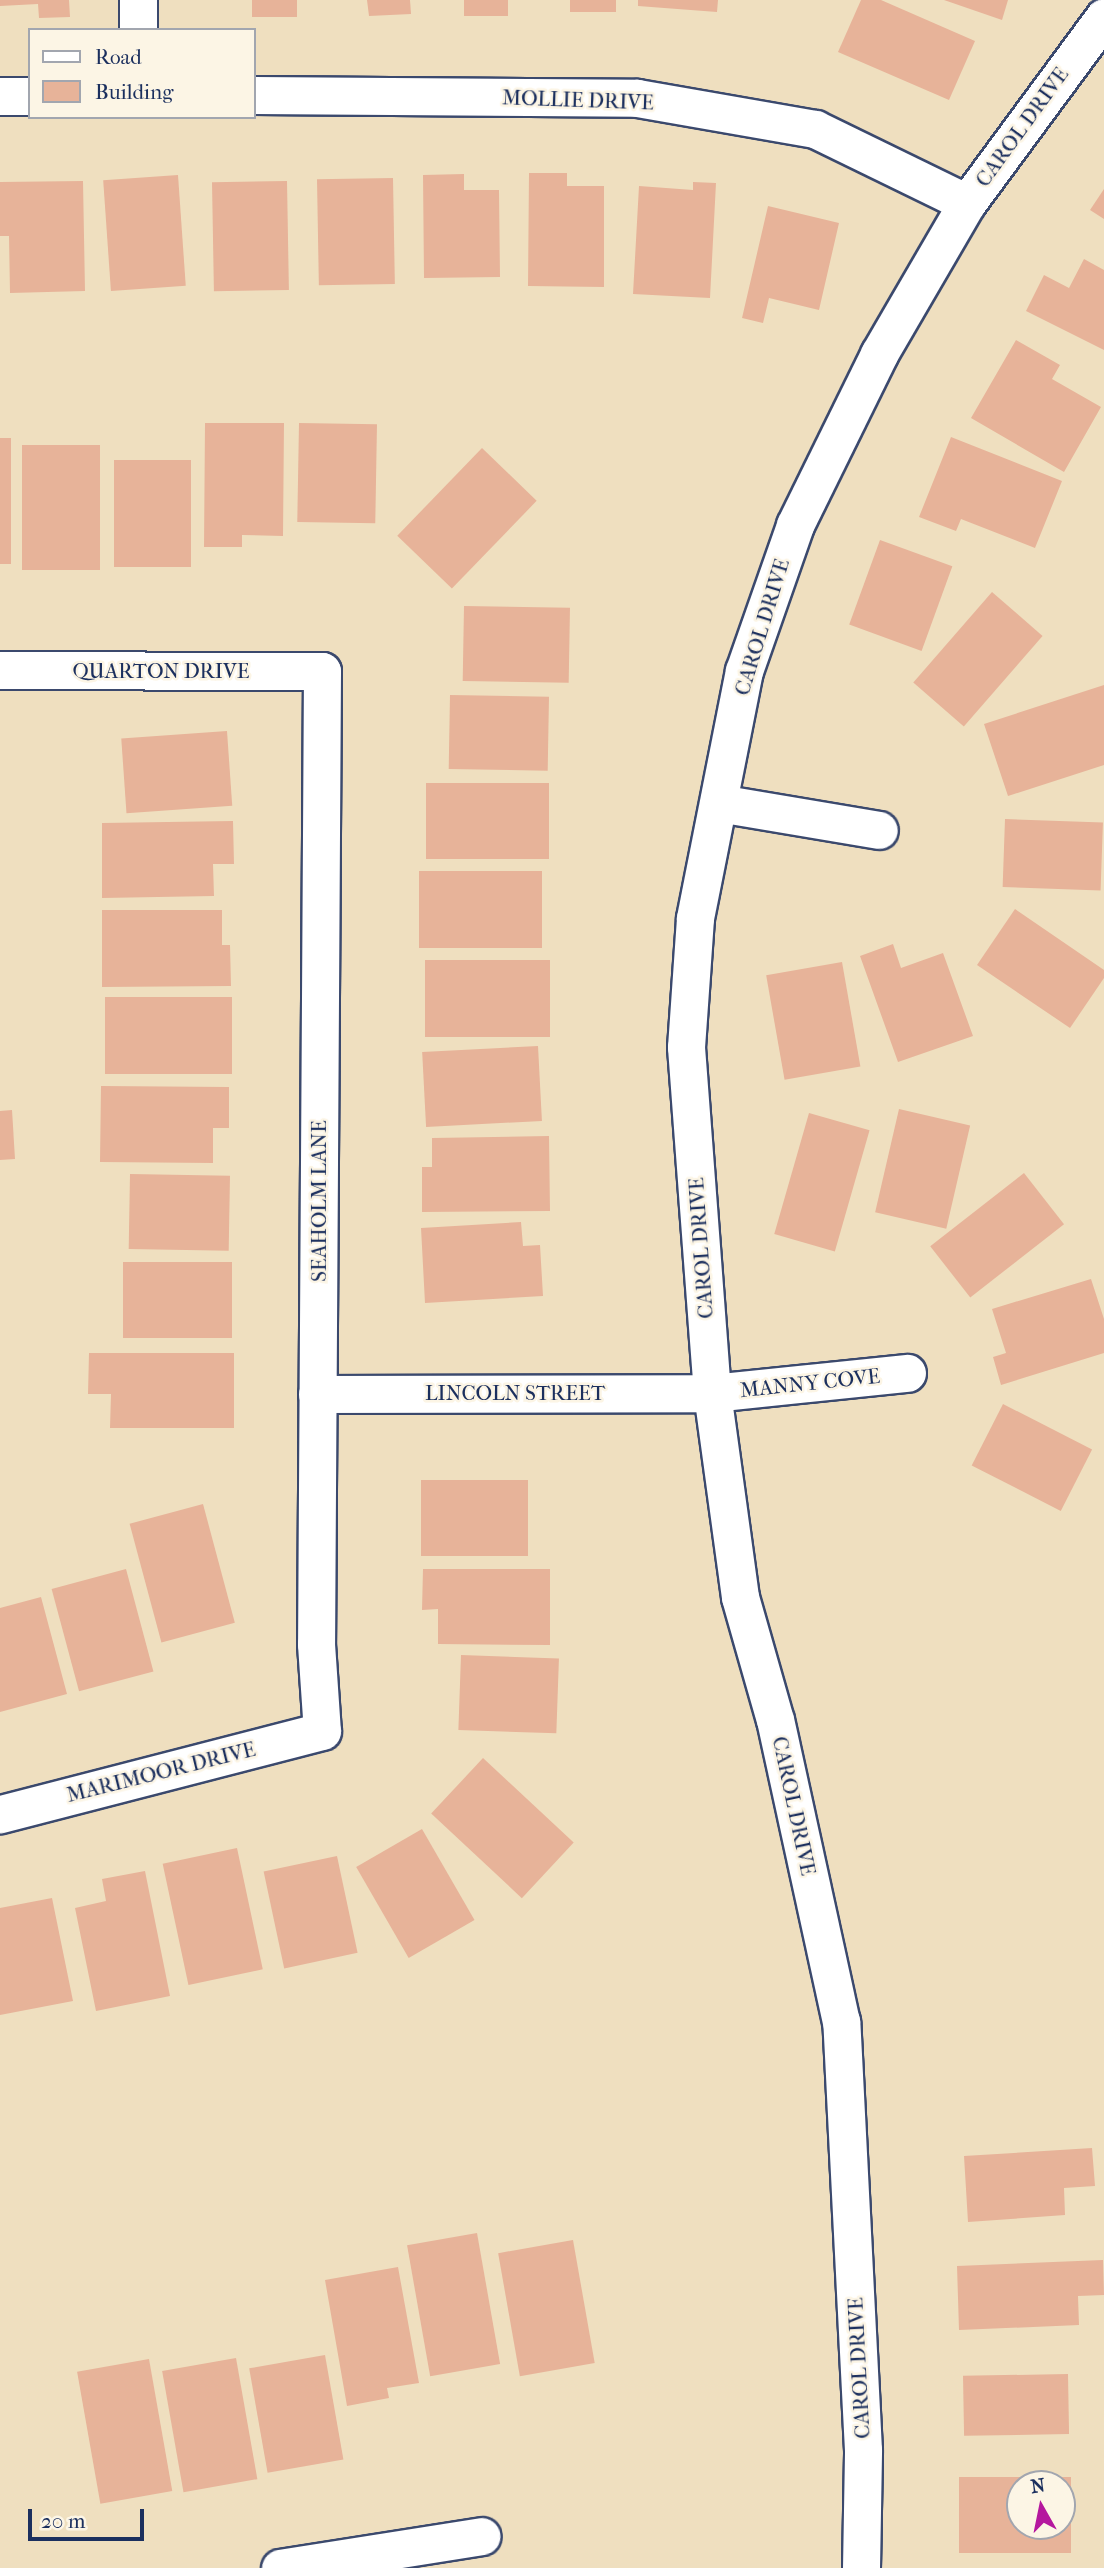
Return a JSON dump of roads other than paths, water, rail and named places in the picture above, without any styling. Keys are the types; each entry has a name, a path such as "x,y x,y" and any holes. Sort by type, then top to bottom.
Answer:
{"street":[{"path":"138,0 138,28"},
{"name":"CAROL DRIVE","path":"861,2568 863,2451 841,2022 775,1720 740,1597 712,1393 686,1046 695,918 744,671 794,525 879,354 967,203 1104,16"},
{"name":"MOLLIE DRIVE","path":"256,95 637,98 815,130 967,203"},
{"path":"0,96 28,96"},
{"name":"QUARTON DRIVE","path":"0,670 322,671"},
{"name":"SEAHOLM LANE","path":"322,671 316,1644 322,1731"},
{"path":"719,803 879,830"},
{"name":"MANNY COVE","path":"712,1393 907,1373"},
{"name":"LINCOLN STREET","path":"317,1394 712,1393"},
{"name":"MARIMOOR DRIVE","path":"0,1814 322,1731"},
{"path":"280,2568 481,2536"}]}
